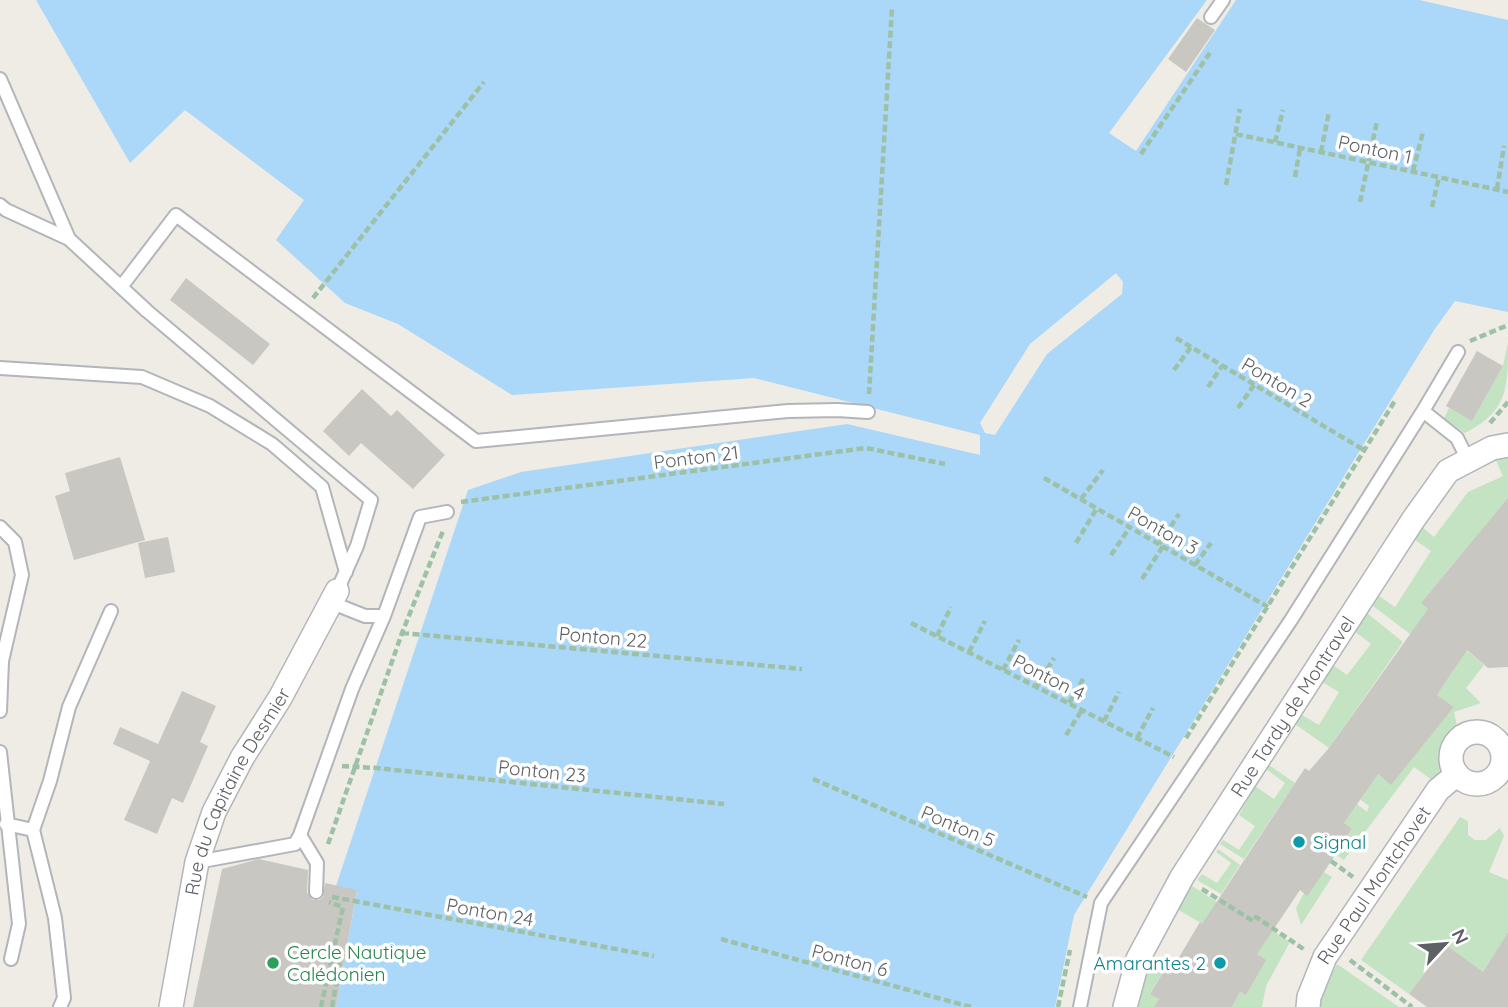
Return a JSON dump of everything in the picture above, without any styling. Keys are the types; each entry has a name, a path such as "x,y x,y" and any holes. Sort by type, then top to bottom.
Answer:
{"street":[{"name":"Rue Tardy de Montravel","path":"1125,1007 1138,958 1182,877 1413,520 1448,471 1492,447 1507,443"},
{"name":"Rue du Capitaine Desmier","path":"171,1007 197,862 214,812 280,698 338,588"},
{"name":"Rue Paul Montchovet","path":"1308,1007 1309,997 1325,957 1438,790 1457,774"}],"lane":[{"path":"1211,17 1223,0"},
{"path":"0,79 69,239"},
{"path":"2,211 69,239 248,397 371,500 338,588"},
{"path":"121,287 176,215 476,441 788,411 867,412"},
{"path":"1080,1007 1101,903 1291,620 1458,352"},
{"path":"0,368 142,377 210,406 272,444 322,487 338,588 365,616 384,616"},
{"path":"1423,411 1457,438 1468,460"},
{"path":"197,862 295,844 352,689 384,616 420,517 448,508"},
{"path":"0,527 15,542 22,575 2,661 0,711"},
{"path":"60,1007 64,998 55,918 33,830 50,781 69,707 111,611"},
{"path":"0,752 19,924 11,959"},
{"path":"6,824 33,830"},
{"path":"300,835 317,863 319,895"}],"path":[{"path":"867,412 892,8"},
{"path":"1141,154 1211,51"},
{"path":"303,311 484,82"},
{"path":"1178,88 1185,93"},
{"path":"1226,185 1240,109"},
{"path":"1275,142 1283,110"},
{"path":"1321,152 1329,112"},
{"path":"1360,202 1377,121"},
{"path":"1413,171 1423,132"},
{"name":"Ponton 1","path":"1236,134 1508,192"},
{"path":"1497,189 1504,146"},
{"path":"1295,177 1300,148"},
{"path":"1432,207 1439,177"},
{"path":"1458,352 1470,342 1508,325"},
{"name":"Ponton 2","path":"1176,338 1364,450"},
{"path":"1174,369 1191,347"},
{"path":"1208,387 1222,366"},
{"path":"1238,408 1254,384"},
{"name":"Ponton 21","path":"448,508 866,448 945,464"},
{"path":"1081,499 1103,470"},
{"name":"Ponton 3","path":"1044,478 1268,607"},
{"path":"327,849 402,633 444,528 448,508"},
{"path":"1076,544 1097,508"},
{"path":"1142,579 1179,514"},
{"path":"1111,555 1130,527"},
{"path":"1195,565 1211,543"},
{"path":"937,636 951,607"},
{"path":"968,652 985,621"},
{"name":"Ponton 4","path":"911,623 1174,757"},
{"name":"Ponton 22","path":"402,633 802,668"},
{"path":"1003,670 1019,640"},
{"path":"1036,687 1054,658"},
{"path":"1069,703 1085,676"},
{"path":"1104,721 1119,692"},
{"path":"1137,738 1153,708"},
{"path":"1066,735 1082,710"},
{"name":"Ponton 23","path":"356,766 724,804"},
{"name":"Ponton 5","path":"813,779 1091,899"},
{"path":"1193,883 1253,920 1256,917 1306,950"},
{"path":"319,895 343,907 321,1007"},
{"name":"Ponton 24","path":"319,895 654,956"},
{"name":"Ponton 6","path":"721,939 971,1007"},
{"path":"1352,961 1412,1007"},
{"path":"332,1007 340,963"}],"green space":[{"path":"1508,342 1503,397 1490,416 1465,433 1444,418 1449,408 1472,420 1503,366"},
{"path":"1494,456 1508,456 1508,509 1503,505 1421,603 1465,640 1464,648 1484,665 1466,688 1481,703 1454,712 1458,730 1445,742 1439,773 1433,781 1414,767 1344,860 1335,854 1352,830 1344,823 1357,804 1367,812 1369,806 1349,791 1374,771 1391,784 1454,707 1437,695 1455,668 1373,606 1379,596 1395,607 1431,551 1415,540 1421,526 1434,537 1468,492 1503,476"},
{"path":"1367,613 1403,642 1329,748 1295,724 1302,715 1319,725 1339,692 1322,682 1333,665 1347,675 1371,644 1353,630"},
{"path":"1269,765 1295,783 1244,859 1220,844 1223,840 1239,850 1255,826 1239,815 1255,786 1274,799 1285,783 1266,769"},
{"path":"1460,817 1468,821 1468,835 1475,840 1486,840 1500,828 1504,836 1489,872 1508,880 1508,932 1483,972 1446,946 1409,994 1361,960"},
{"path":"1218,849 1240,865 1221,894 1197,880 1202,874 1217,883 1231,863 1216,852"},
{"path":"1324,872 1332,877 1301,925 1296,908 1304,893"},
{"path":"1192,886 1265,933 1269,929 1290,942 1266,986 1262,1007 1232,1007 1240,992 1246,995 1265,960 1175,908"},
{"path":"1155,956 1167,966 1150,993 1159,999 1154,1007 1132,1007 1138,985"},
{"path":"1337,964 1399,1007 1319,1007 1321,995"}],"water":[{"path":"36,0 1419,0 1508,20 1508,312 1455,301 1434,330 1074,915 1055,1007 336,1007 357,891 336,886 468,490 521,472 847,424 980,455 980,435 754,378 512,395 398,324 345,303 276,240 304,200 185,110 130,163"}],"pier":[{"path":"1207,0 1236,0 1136,151 1109,133"},
{"path":"1116,273 1123,282 1122,294 1047,354 995,435 985,433 980,423 1030,344"}],"building":[{"path":"1197,18 1215,30 1186,72 1168,59"},
{"path":"186,278 270,344 253,365 170,300"},
{"path":"1477,351 1503,366 1472,421 1446,406"},
{"path":"362,389 391,416 397,410 445,455 413,489 361,443 349,456 323,431"},
{"path":"120,457 145,540 74,560 55,496 70,491 65,473"},
{"path":"1508,498 1508,667 1488,668 1467,650 1437,695 1454,707 1391,785 1378,774 1344,823 1352,829 1324,872 1307,896 1300,890 1257,954 1266,960 1246,995 1240,992 1232,1007 1154,1007 1159,999 1150,994 1167,966 1172,969 1200,922 1202,924 1305,768 1309,771 1329,748 1428,609 1421,603"},
{"path":"168,537 175,572 145,578 138,543"},
{"path":"182,691 216,706 200,742 208,746 183,803 172,798 157,834 124,820 150,761 113,744 120,727 158,744"},
{"name":"Cercle Nautique Calédonien","path":"259,859 308,870 307,892 312,900 323,897 325,883 357,890 336,1007 193,1007 222,869"},
{"path":"1508,932 1508,1007 1427,1007 1409,994 1446,945 1483,972"}],"place":[{"name":"Signal","path":"1299,842"},
{"name":"Cercle Nautique Calédonien","path":"273,963"},
{"name":"Amarantes 2","path":"1220,963"}]}
